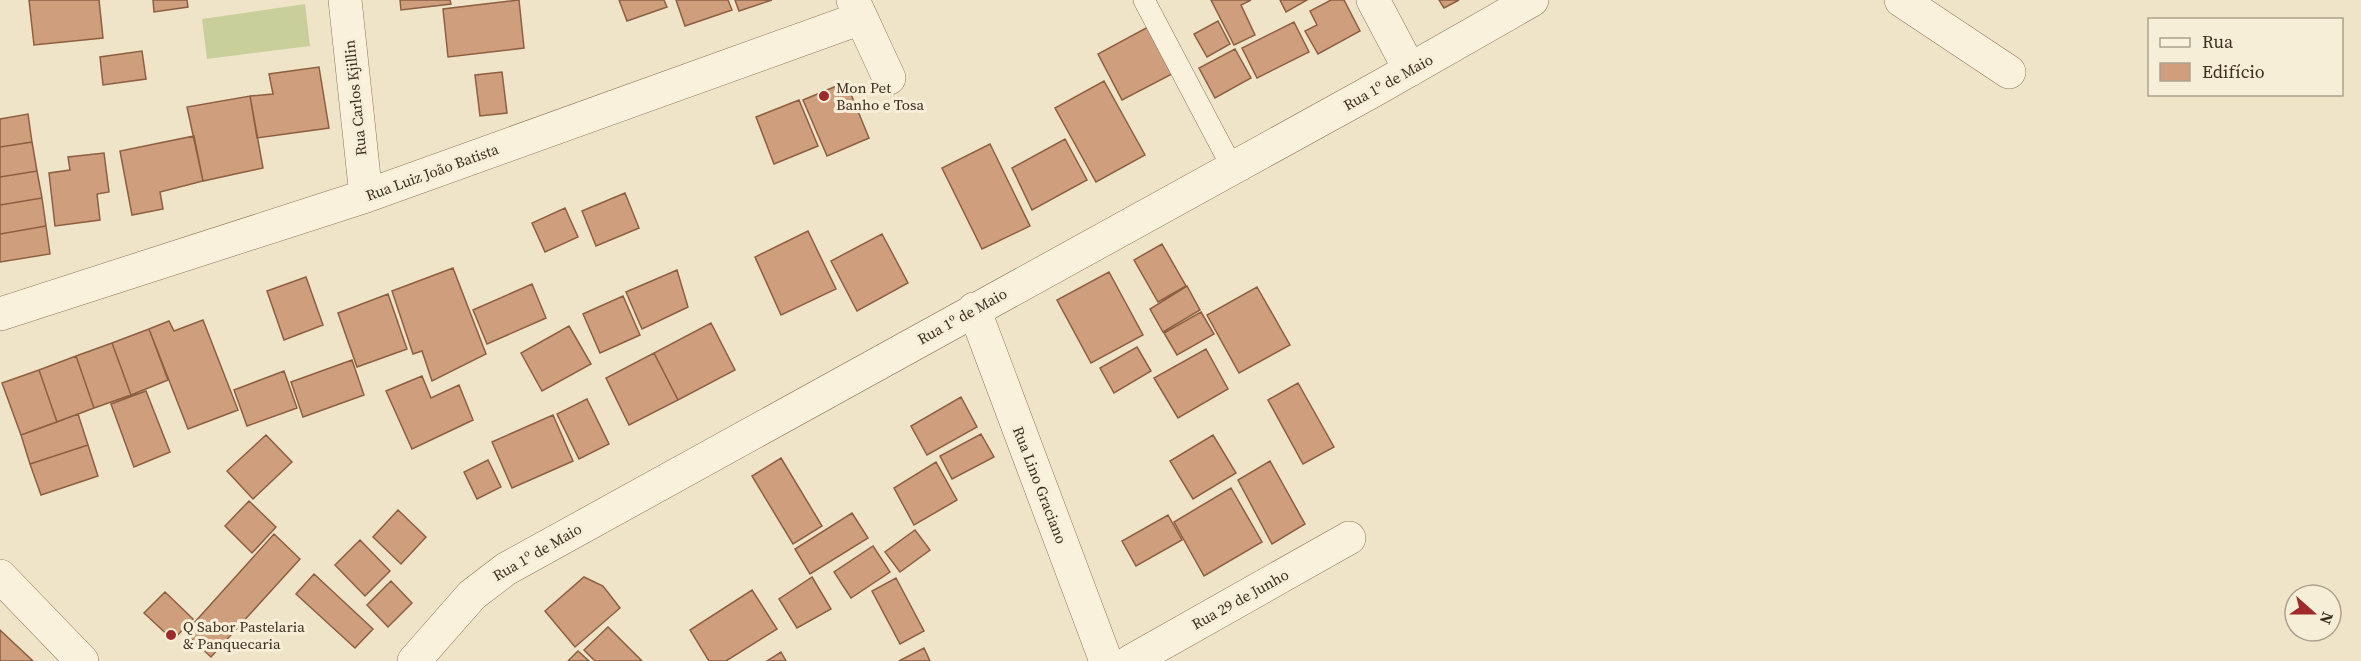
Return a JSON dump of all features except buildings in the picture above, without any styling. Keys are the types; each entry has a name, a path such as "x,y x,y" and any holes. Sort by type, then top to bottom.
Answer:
{"street":[{"name":"Rua Carlos Kjillin","path":"345,0 366,196"},
{"path":"1373,0 1410,70"},
{"name":"Rua 1º de Maio","path":"414,661 472,595 506,569 1410,70 1532,0"},
{"path":"1901,0 2009,72"},
{"name":"Rua Luiz João Batista","path":"0,314 366,196 857,9"},
{"path":"857,9 889,78"},
{"name":"Rua Lino Graciano","path":"974,309 1106,661"},
{"name":"Rua 29 de Junho","path":"1131,661 1349,538"},
{"path":"0,576 82,661"}],"lane":[{"path":"1144,0 1232,167"}],"green space":[{"path":"305,4 310,46 207,59 202,19"}],"place":[{"name":"Mon Pet Banho e Tosa","path":"824,96"},
{"name":"Q Sabor Pastelaria & Panquecaria","path":"171,635"}]}
